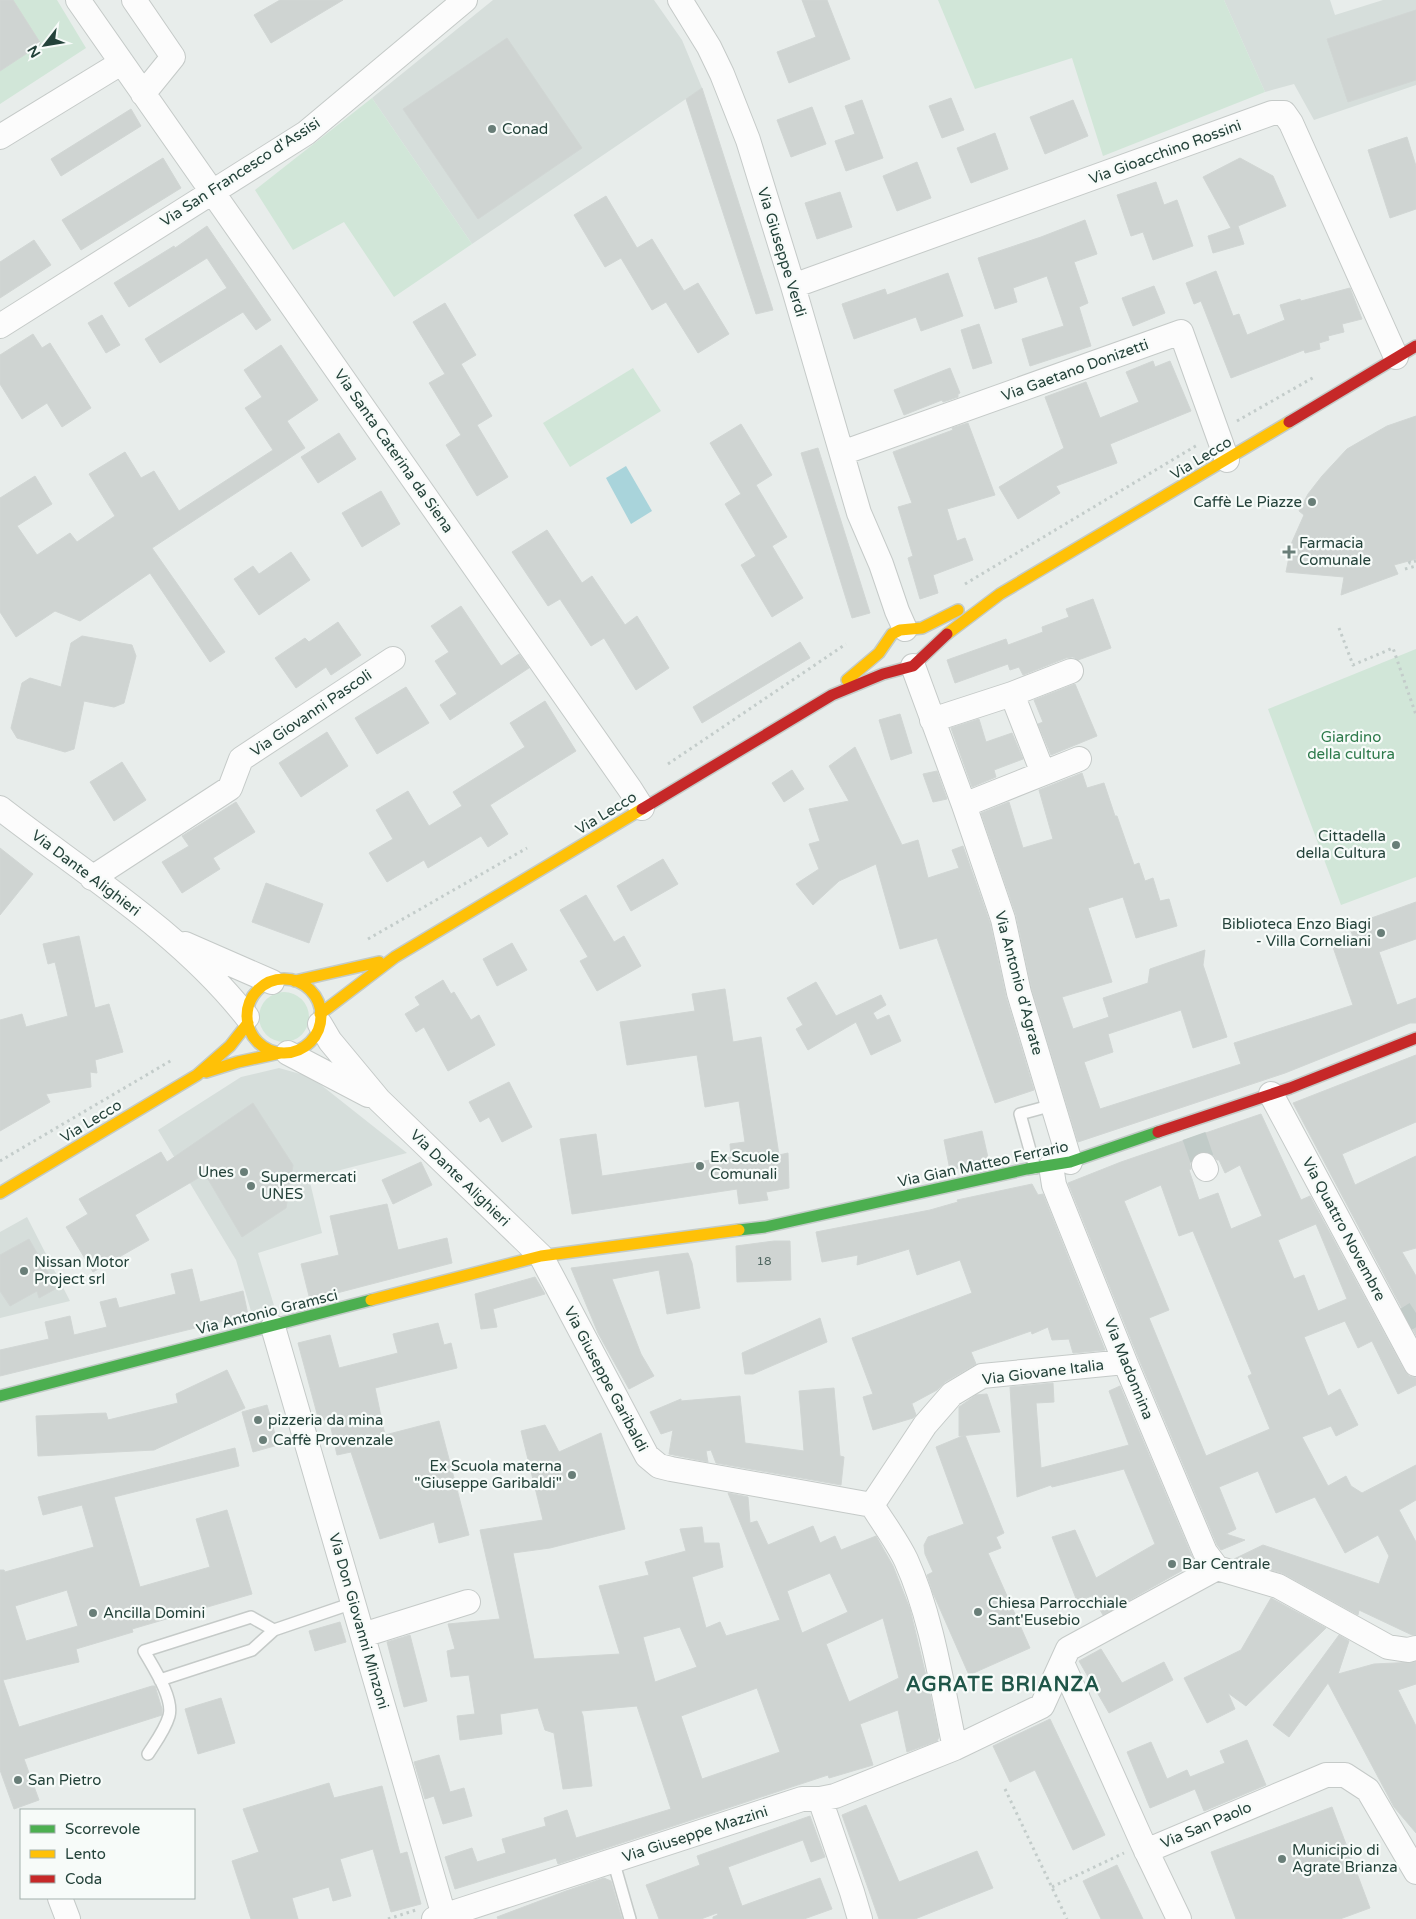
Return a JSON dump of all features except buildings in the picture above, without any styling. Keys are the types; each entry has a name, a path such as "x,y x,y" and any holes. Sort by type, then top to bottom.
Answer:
{"street":[{"name":"Via Santa Caterina da Siena","path":"78,0 625,780 642,808"},
{"path":"134,0 173,57 143,94"},
{"name":"Via San Francesco d'Assisi","path":"0,326 306,133 465,0"},
{"name":"Via Giuseppe Verdi","path":"680,0 708,47 736,106 748,140 859,513 881,564 897,611 897,636"},
{"path":"0,137 121,63"},
{"name":"Via Gioacchino Rossini","path":"793,286 1272,113 1284,112 1406,352"},
{"name":"Via Gaetano Donizetti","path":"842,453 1181,332 1227,460"},
{"name":"Via Lecco","path":"320,1019 351,989 395,956 832,695 912,663 1000,594 1406,352"},
{"name":"Via Lecco","path":"832,695 897,636 922,628 961,609 1000,594"},
{"path":"917,634 922,641 923,648 912,663 894,665 888,660 885,652 897,636 917,634"},
{"name":"Via Giovanni Pascoli","path":"92,878 230,788 241,759 393,659"},
{"name":"Via Antonio d'Agrate","path":"912,663 1003,919 1019,993 1053,1105 1052,1166"},
{"path":"932,720 1012,694 1071,671"},
{"path":"1012,694 1043,773"},
{"path":"964,805 1079,759"},
{"name":"Via Dante Alighieri","path":"0,808 172,938 220,985 248,1020"},
{"name":"Via Dante Alighieri","path":"172,938 283,982"},
{"name":"Via Lecco","path":"283,982 356,968 395,956"},
{"path":"283,982 309,990 315,997 320,1019 311,1042 300,1049 284,1053 269,1050 256,1040 248,1020 253,997 262,987 283,982"},
{"name":"Via Dante Alighieri","path":"320,1019 330,1041 379,1100 541,1256"},
{"name":"Via Lecco","path":"0,1193 197,1075 236,1040 248,1020"},
{"name":"Via Gian Matteo Ferrario","path":"541,1256 765,1227 1052,1166 1192,1129 1271,1094 1416,1038"},
{"name":"Via Lecco","path":"197,1075 238,1062 284,1053"},
{"name":"Via Dante Alighieri","path":"284,1053 379,1100"},
{"name":"Via Quattro Novembre","path":"1271,1094 1401,1322 1416,1364"},
{"name":"Via Madonnina","path":"1052,1166 1054,1186 1125,1362 1204,1552 1217,1568"},
{"name":"Via Antonio Gramsci","path":"0,1396 273,1327 541,1256"},
{"name":"Via Giuseppe Garibaldi","path":"541,1256 647,1456 658,1466 872,1505"},
{"name":"Via Don Giovanni Minzoni","path":"273,1327 353,1603 439,1917"},
{"name":"Via Giovane Italia","path":"872,1505 925,1425 952,1394 982,1376 1125,1362"},
{"path":"872,1505 905,1559 917,1588 933,1644 955,1748"},
{"path":"1065,1656 1217,1568 1278,1586 1388,1647 1408,1650 1416,1648"},
{"path":"362,1635 468,1602"},
{"name":"Via Giuseppe Mazzini","path":"439,1917 802,1799 820,1799 834,1796 955,1748 1042,1706 1065,1656"},
{"name":"Via San Paolo","path":"1065,1656 1144,1847 1326,1775 1345,1775 1368,1790 1416,1872"},
{"path":"820,1799 850,1883 860,1919"},
{"path":"1144,1847 1179,1919"},
{"path":"60,1899 68,1919"}],"lane":[{"path":"1052,1166 1020,1114 1053,1105"},
{"path":"160,1680 252,1650 274,1630 353,1603"},
{"path":"148,1754 169,1715 169,1702 160,1680 144,1651 251,1618 274,1630"},
{"path":"613,1860 630,1919"}],"path":[{"path":"965,584 1318,374"},
{"path":"1409,561 1410,563 1416,561"},
{"path":"1406,569 1416,566"},
{"path":"1339,628 1353,665 1393,648 1416,715"},
{"path":"664,766 846,644"},
{"path":"367,940 528,847"},
{"path":"0,1161 180,1055"},
{"path":"1005,1789 1067,1919"},
{"path":"1052,1887 1144,1847"}],"shaded area":[{"path":"493,0 654,0 682,40 702,88 472,244 372,98"},
{"path":"1224,0 1330,0 1335,15 1383,0 1416,0 1416,85 1314,120 1294,84 1265,92"},
{"path":"279,1068 311,1077 407,1153 309,1178 322,1233 258,1253 276,1312 253,1318 236,1260 158,1130 241,1077"},
{"path":"27,1217 70,1301 0,1318 0,1232"}],"green space":[{"path":"0,0 57,0 86,48 0,104"},
{"path":"938,0 1224,0 1265,92 1103,156 1072,58 975,89"},
{"path":"372,98 472,244 394,297 344,222 293,250 255,190"},
{"path":"633,368 661,411 570,467 543,423"},
{"name":"Giardino della cultura","path":"1416,649 1416,877 1341,905 1268,709"},
{"path":"284,992 302,999 309,1017 302,1035 284,1042 266,1035 259,1017 266,999"}],"water":[{"path":"626,466 652,511 631,524 606,478"}],"tunnel":[{"path":"1194,1136 1204,1165"},
{"path":"1405,1320 1416,1313"}],"traffic: fast":[{"path":"739,1230 765,1227 1027,1169 1070,1162 1158,1132"},
{"path":"0,1396 371,1300"}],"traffic: slow":[{"path":"947,634 1000,594 1289,422"},
{"path":"847,680 879,653 892,634 900,630 922,628 958,610"},
{"path":"320,1014 395,957 642,809"},
{"path":"295,981 379,962"},
{"path":"284,979 298,982 310,990 318,1002 321,1016 318,1030 310,1042 298,1050 284,1053 270,1050 258,1042 250,1030 247,1016 250,1002 258,990 270,982 284,979"},
{"path":"0,1193 197,1075 230,1046 248,1023"},
{"path":"206,1072 238,1062 280,1053"},
{"path":"371,1300 541,1256 739,1230"}],"traffic: jam":[{"path":"1289,422 1416,346"},
{"path":"642,809 832,695 883,674 913,666 947,634"},
{"path":"1158,1132 1290,1088 1416,1038"}],"place":[{"name":"Conad","path":"492,129"},
{"name":"Caffè Le Piazze","path":"1312,502"},
{"name":"Farmacia Comunale","path":"1289,552"},
{"name":"Cittadella della Cultura","path":"1396,845"},
{"name":"Biblioteca Enzo Biagi - Villa Corneliani","path":"1381,933"},
{"name":"Ex Scuole Comunali","path":"700,1166"},
{"name":"Unes","path":"244,1172"},
{"name":"Supermercati UNES","path":"251,1186"},
{"name":"Nissan Motor Project srl","path":"24,1271"},
{"name":"pizzeria da mina","path":"258,1420"},
{"name":"Caffè Provenzale","path":"263,1440"},
{"name":"Ex Scuola materna \"Giuseppe Garibaldi\"","path":"572,1475"},
{"name":"Bar Centrale","path":"1172,1564"},
{"name":"Chiesa Parrocchiale Sant'Eusebio","path":"978,1612"},
{"name":"Ancilla Domini","path":"93,1613"},
{"name":"San Pietro","path":"18,1780"},
{"name":"Municipio di Agrate Brianza","path":"1282,1859"}],"district":[{"name":"AGRATE BRIANZA","path":"1003,1684"}]}
